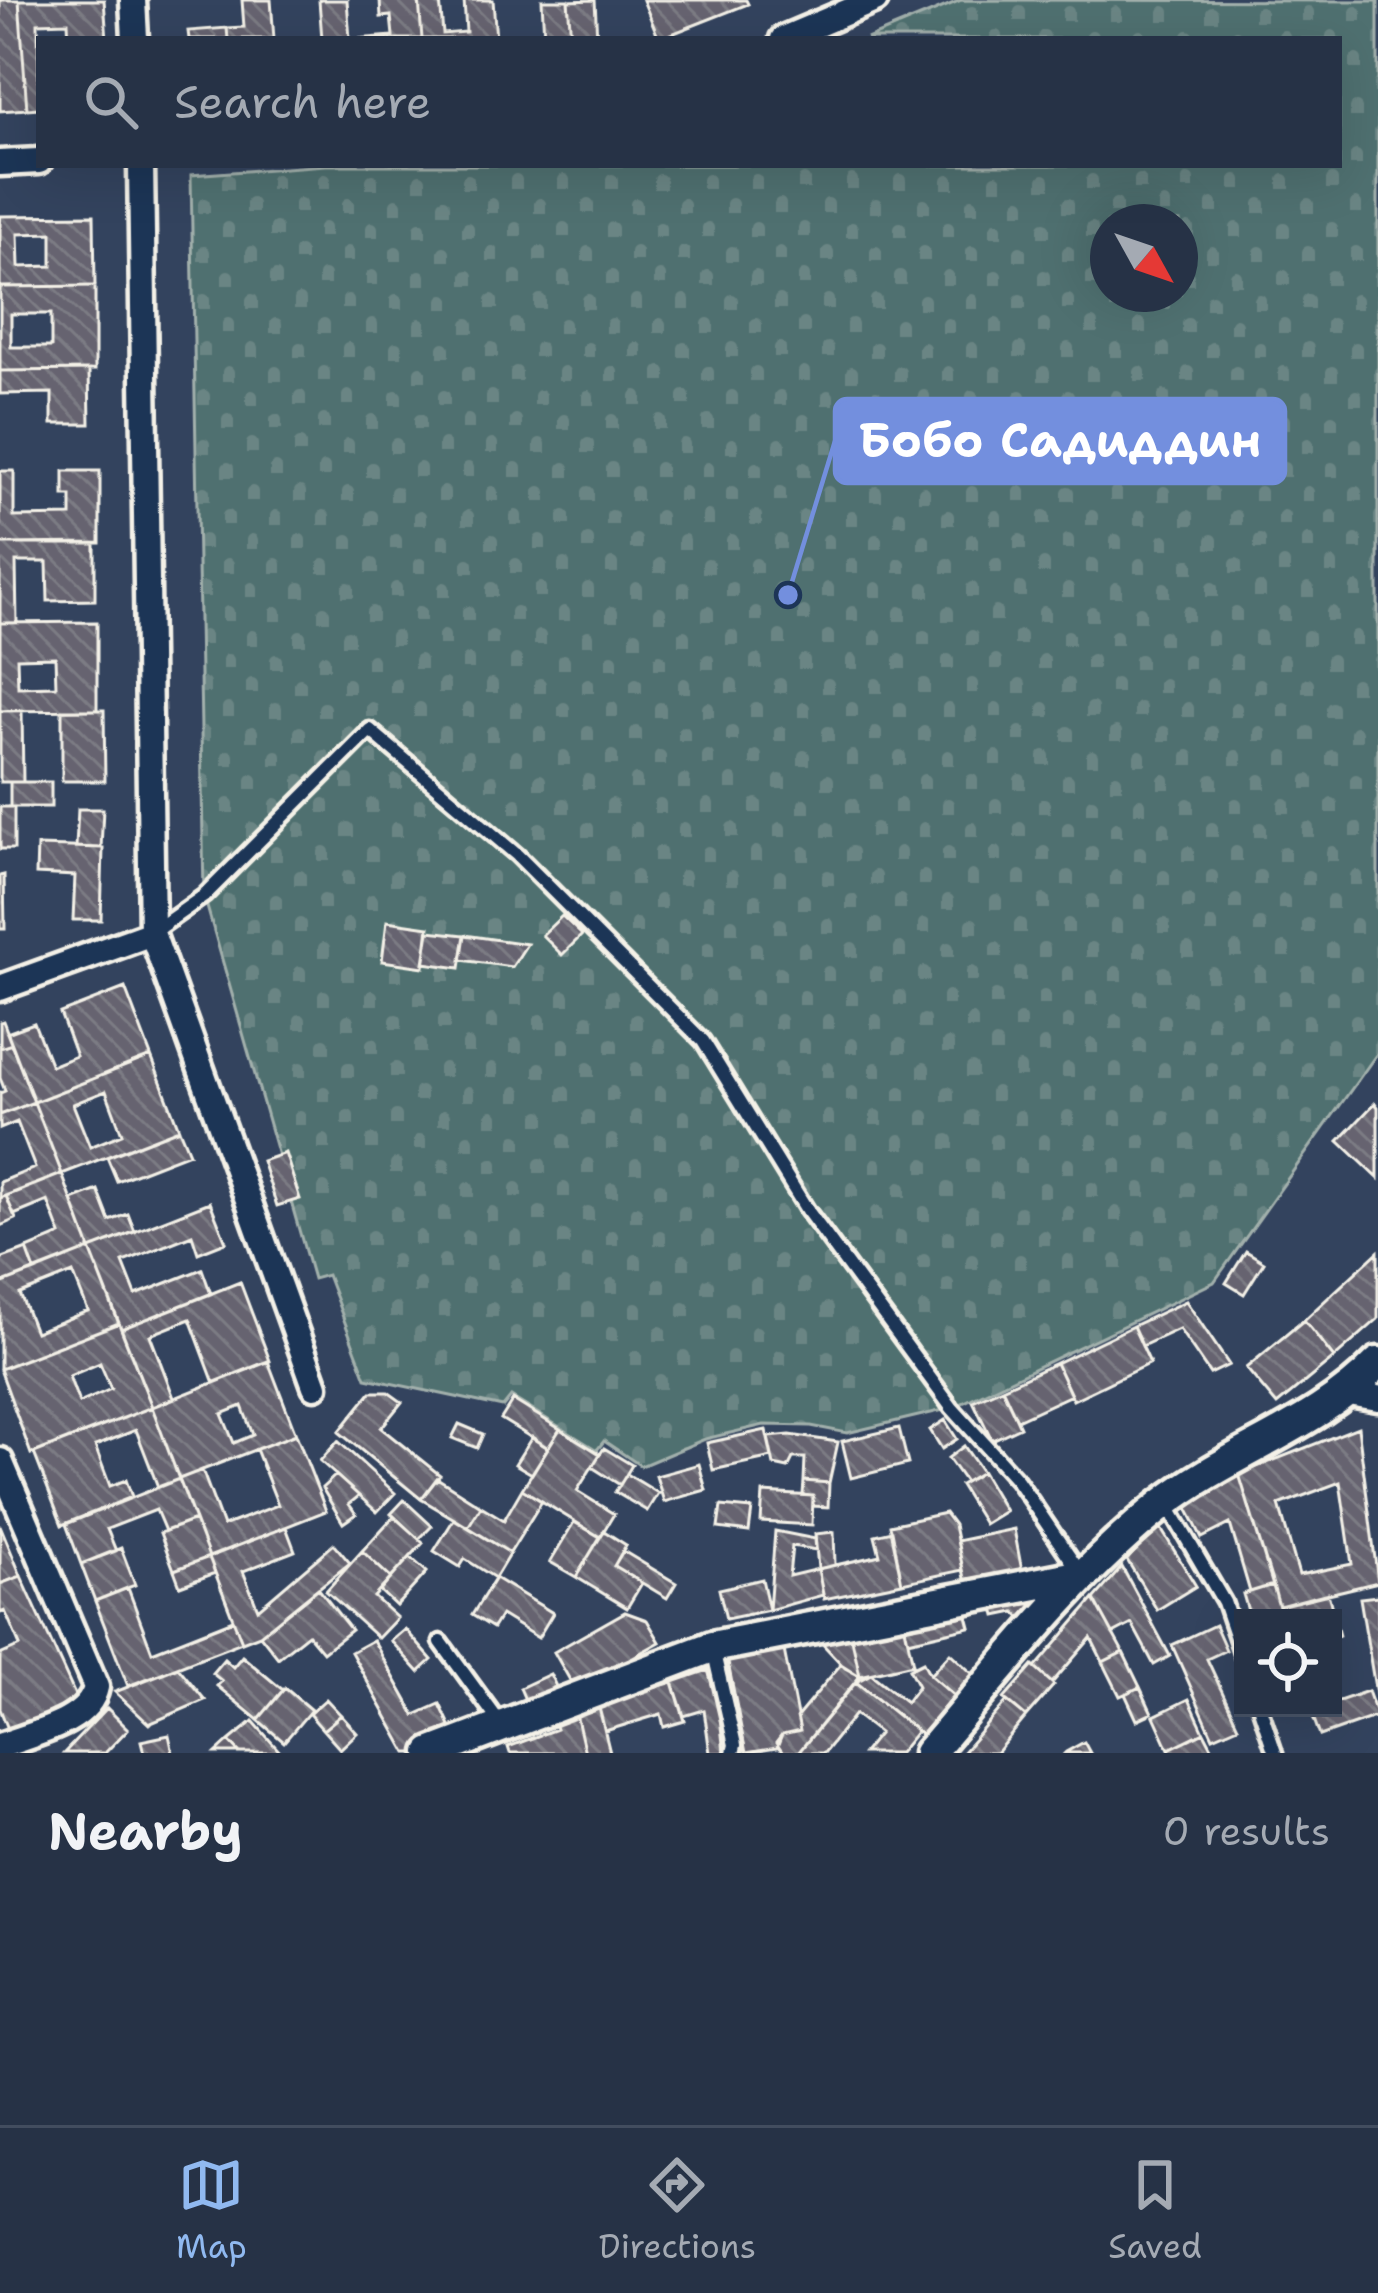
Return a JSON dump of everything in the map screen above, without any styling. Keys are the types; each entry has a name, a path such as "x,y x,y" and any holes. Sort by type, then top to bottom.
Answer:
{"street":[{"path":"133,0 135,36"},
{"path":"790,36 875,0"},
{"path":"0,164 36,161"},
{"path":"141,168 152,933 315,1386"},
{"path":"0,988 152,933"},
{"path":"929,1753 1082,1575 1166,1502 1363,1395 1378,1363"},
{"path":"0,1461 96,1687 94,1700 82,1713 0,1746"},
{"path":"432,1753 712,1647 1082,1575"}],"lane":[{"path":"152,933 204,896 370,730 517,854 703,1041 807,1210 952,1408 1017,1480 1082,1575"},
{"path":"1166,1502 1224,1602 1234,1631"},
{"path":"441,1642 500,1724"},
{"path":"712,1647 733,1753"},
{"path":"1263,1717 1275,1753"}],"green space":[{"path":"961,0 1378,1 1378,1052 1214,1282 952,1408 847,1433 764,1425 705,1439 641,1466 604,1441 597,1450 511,1397 503,1407 366,1378 327,1275 313,1279 204,896 191,175 286,168 1342,168 1342,36 874,36"}],"building":[{"path":"0,0 19,0 27,109 0,111"},
{"path":"19,0 104,0 107,36 69,36 68,22 38,23 36,108 27,109"},
{"path":"242,0 271,0 274,36 228,36 227,28 244,27"},
{"path":"319,0 347,0 350,36 322,36"},
{"path":"380,0 419,0 422,36 393,36 391,16 381,17"},
{"path":"419,0 440,0 443,34 466,32 464,0 493,0 496,36 422,36"},
{"path":"542,0 568,0 571,36 544,36"},
{"path":"595,0 597,36 571,36 568,1"},
{"path":"643,0 746,0 748,4 667,36 658,36"},
{"path":"227,28 228,36 189,36 188,31"},
{"path":"94,215 95,286 0,287 0,216","holes":["52,233 52,266 19,267 18,234"]},
{"path":"95,286 95,370 0,371 0,287","holes":["11,314 51,314 51,347 11,347"]},
{"path":"89,370 90,424 52,424 52,393 0,394 0,371"},
{"path":"0,471 14,471 14,517 71,516 71,496 64,496 64,471 100,471 100,543 0,544"},
{"path":"0,544 95,544 95,600 48,601 47,562 16,562 17,623 0,623"},
{"path":"97,622 97,710 0,711 0,623","holes":["55,657 56,686 18,687 17,658"]},
{"path":"22,710 23,782 0,782 0,711"},
{"path":"62,710 104,710 105,781 62,781"},
{"path":"10,782 51,782 51,807 10,807"},
{"path":"0,807 14,807 14,849 0,849"},
{"path":"78,809 103,809 101,848 76,847"},
{"path":"37,846 103,848 101,920 73,920 75,876 36,874"},
{"path":"4,875 5,929 0,929 0,876"},
{"path":"562,916 582,935 562,955 542,935"},
{"path":"387,921 429,927 424,967 382,961"},
{"path":"429,931 465,935 460,968 424,963"},
{"path":"465,935 527,944 512,967 461,960"},
{"path":"125,988 151,1056 34,1102 7,1033 34,1023 51,1066 76,1056 60,1013"},
{"path":"0,1022 12,1044 0,1048"},
{"path":"12,1044 34,1102 0,1115 0,1093 5,1091 0,1048"},
{"path":"151,1056 179,1129 62,1174 34,1102","holes":["106,1091 122,1134 90,1147 73,1104"]},
{"path":"34,1102 62,1174 0,1198 0,1182 35,1168 17,1122 0,1129 0,1115"},
{"path":"1375,1103 1378,1107 1378,1178 1339,1141"},
{"path":"179,1129 189,1153 117,1181 107,1157"},
{"path":"285,1153 300,1199 277,1206 262,1161"},
{"path":"62,1174 90,1249 35,1271 27,1249 61,1235 48,1201 14,1215 6,1196"},
{"path":"98,1190 110,1221 128,1214 135,1232 90,1249 72,1200"},
{"path":"6,1196 16,1219 0,1226 0,1198"},
{"path":"210,1202 226,1242 198,1253 192,1235 123,1262 136,1295 202,1269 211,1294 121,1329 90,1249"},
{"path":"27,1249 35,1271 0,1284 0,1259"},
{"path":"90,1249 119,1323 0,1369 0,1284","holes":["73,1273 88,1311 35,1332 20,1294"]},
{"path":"1246,1251 1264,1262 1244,1294 1226,1283"},
{"path":"1378,1252 1378,1319 1334,1358 1304,1320"},
{"path":"240,1282 270,1361 214,1383 190,1319 150,1335 174,1398 152,1407 121,1329"},
{"path":"1186,1301 1229,1365 1210,1374 1179,1329 1142,1346 1133,1326"},
{"path":"1304,1320 1334,1358 1277,1405 1246,1368"},
{"path":"119,1323 152,1407 31,1454 0,1369","holes":["100,1363 111,1389 79,1403 69,1376"]},
{"path":"1133,1326 1150,1363 1073,1400 1056,1363"},
{"path":"268,1361 296,1434 179,1479 152,1407","holes":["242,1406 253,1435 234,1443 222,1414"]},
{"path":"1056,1363 1071,1395 1017,1420 1002,1388"},
{"path":"1002,1388 1020,1427 992,1440 973,1401"},
{"path":"371,1392 388,1392 402,1402 381,1428 440,1475 421,1499 339,1432"},
{"path":"513,1400 560,1429 548,1448 501,1419"},
{"path":"152,1407 179,1479 158,1487 136,1430 95,1446 110,1486 126,1480 132,1497 62,1525 34,1453"},
{"path":"945,1420 957,1439 942,1449 930,1430"},
{"path":"459,1424 483,1434 477,1448 452,1438"},
{"path":"1358,1427 1378,1582 1279,1606 1239,1474","holes":["1340,1482 1352,1564 1299,1575 1279,1505"]},
{"path":"899,1428 908,1464 851,1478 842,1441"},
{"path":"560,1429 600,1454 577,1491 614,1514 600,1537 522,1489"},
{"path":"766,1430 772,1457 713,1470 707,1443"},
{"path":"296,1434 326,1511 209,1557 179,1479 202,1470 223,1526 278,1505 256,1449"},
{"path":"532,1437 548,1448 532,1474 515,1464"},
{"path":"768,1437 838,1442 829,1483 804,1481 805,1458 793,1458 788,1468 774,1465"},
{"path":"338,1441 395,1493 377,1512 320,1461"},
{"path":"964,1446 982,1472 965,1482 948,1458"},
{"path":"604,1448 632,1465 620,1485 592,1467"},
{"path":"699,1464 706,1490 664,1502 656,1476"},
{"path":"982,1472 1005,1511 984,1524 960,1485"},
{"path":"627,1474 658,1493 647,1511 615,1492"},
{"path":"1239,1474 1273,1585 1250,1592 1230,1524 1202,1538 1184,1502"},
{"path":"336,1475 359,1496 349,1504 356,1514 343,1523 322,1488"},
{"path":"437,1478 481,1506 468,1527 421,1499"},
{"path":"179,1479 195,1520 165,1531 156,1510 107,1529 116,1551 81,1564 66,1524"},
{"path":"804,1481 829,1483 828,1507 813,1506 813,1496 803,1495"},
{"path":"522,1489 542,1501 510,1553 468,1527 481,1506 504,1520"},
{"path":"763,1493 813,1496 812,1525 761,1522"},
{"path":"404,1500 432,1526 419,1539 391,1514"},
{"path":"721,1506 752,1509 749,1532 718,1528"},
{"path":"945,1513 954,1525 963,1570 902,1583 890,1525"},
{"path":"394,1516 423,1543 391,1578 362,1551"},
{"path":"454,1519 510,1553 495,1578 465,1559 460,1567 434,1551"},
{"path":"195,1520 209,1557 174,1570 160,1533"},
{"path":"574,1522 600,1537 576,1577 550,1562"},
{"path":"1158,1524 1196,1586 1157,1610 1127,1560"},
{"path":"0,1525 21,1576 0,1584"},
{"path":"286,1527 295,1551 243,1571 258,1609 334,1544 350,1563 260,1635 242,1642 209,1557"},
{"path":"1014,1529 1022,1571 966,1583 957,1541"},
{"path":"604,1531 626,1545 614,1566 642,1583 627,1608 576,1577"},
{"path":"775,1531 815,1539 816,1550 792,1546 789,1576 818,1569 823,1595 769,1610"},
{"path":"892,1531 902,1583 824,1599 818,1569 880,1555 875,1535"},
{"path":"834,1532 835,1565 818,1569 815,1534"},
{"path":"121,1548 135,1585 95,1601 81,1564"},
{"path":"362,1551 391,1578 374,1597 397,1618 378,1638 326,1591"},
{"path":"623,1551 676,1583 667,1598 614,1566"},
{"path":"209,1557 215,1573 180,1586 174,1570"},
{"path":"410,1557 427,1572 396,1606 380,1591"},
{"path":"1122,1567 1170,1656 1154,1665 1132,1624 1113,1634 1094,1599"},
{"path":"21,1576 80,1706 10,1734 0,1709 0,1655 20,1646 5,1611 0,1613 0,1584"},
{"path":"495,1578 553,1613 538,1638 501,1615 493,1628 472,1615"},
{"path":"762,1579 769,1610 726,1619 719,1589"},
{"path":"1273,1585 1280,1609 1247,1609 1243,1594"},
{"path":"128,1588 152,1652 233,1620 242,1642 128,1686 95,1601"},
{"path":"318,1588 351,1630 323,1652 308,1634 278,1658 260,1635"},
{"path":"1023,1593 1042,1611 1029,1625 1015,1612 996,1616 992,1600"},
{"path":"1328,1593 1332,1609 1280,1609"},
{"path":"1378,1596 1378,1706 1360,1598"},
{"path":"1094,1599 1123,1652 1103,1662 1091,1638 1052,1683 1035,1668"},
{"path":"964,1604 970,1627 908,1641 903,1618"},
{"path":"625,1612 647,1620 660,1642 575,1689 554,1652"},
{"path":"903,1618 913,1664 860,1676 850,1630"},
{"path":"1215,1625 1226,1650 1207,1659 1238,1726 1213,1737 1172,1645"},
{"path":"405,1629 432,1660 419,1672 391,1641"},
{"path":"850,1630 860,1676 845,1668 817,1638"},
{"path":"373,1640 415,1715 440,1704 456,1738 407,1753 351,1652"},
{"path":"782,1640 800,1731 782,1735 777,1748 746,1753 727,1658"},
{"path":"1123,1652 1140,1687 1120,1696 1103,1662"},
{"path":"950,1653 974,1675 954,1696 930,1675"},
{"path":"242,1656 283,1690 258,1720 217,1686 222,1681 212,1673 224,1659 233,1667"},
{"path":"923,1662 954,1696 922,1735 856,1682 871,1674 906,1702 918,1686 909,1669"},
{"path":"841,1664 860,1676 798,1753 783,1753 776,1743 782,1735 800,1731 797,1717"},
{"path":"1033,1666 1054,1685 1026,1717 1004,1699"},
{"path":"178,1667 205,1700 149,1724 115,1692"},
{"path":"708,1670 719,1707 724,1753 710,1753 704,1710 684,1716 673,1682"},
{"path":"550,1674 560,1695 529,1709 520,1688"},
{"path":"673,1682 685,1721 664,1727 661,1714 605,1731 598,1704"},
{"path":"856,1682 917,1731 899,1753 863,1753 879,1733 855,1714 824,1753 798,1753"},
{"path":"1140,1687 1152,1713 1137,1720 1125,1694"},
{"path":"285,1688 311,1710 284,1742 258,1720"},
{"path":"1368,1691 1377,1716 1320,1736 1313,1717 1342,1717 1342,1700"},
{"path":"326,1699 341,1715 323,1730 309,1714"},
{"path":"1189,1699 1204,1732 1169,1749 1154,1716"},
{"path":"1007,1701 1026,1717 996,1753 962,1753"},
{"path":"598,1704 610,1753 585,1753 575,1710"},
{"path":"107,1708 128,1729 105,1753 64,1753"},
{"path":"575,1710 585,1753 510,1753 508,1747 556,1729 553,1720"},
{"path":"341,1715 357,1733 340,1749 323,1730"},
{"path":"253,1721 281,1753 240,1753 229,1741"},
{"path":"1204,1732 1215,1753 1171,1753 1169,1749"},
{"path":"169,1735 173,1753 144,1753 141,1741"},
{"path":"229,1741 240,1753 216,1753"},
{"path":"1084,1742 1090,1753 1065,1753 1066,1752"}],"place":[{"name":"Бобо Садиддин","path":"788,595"}]}
